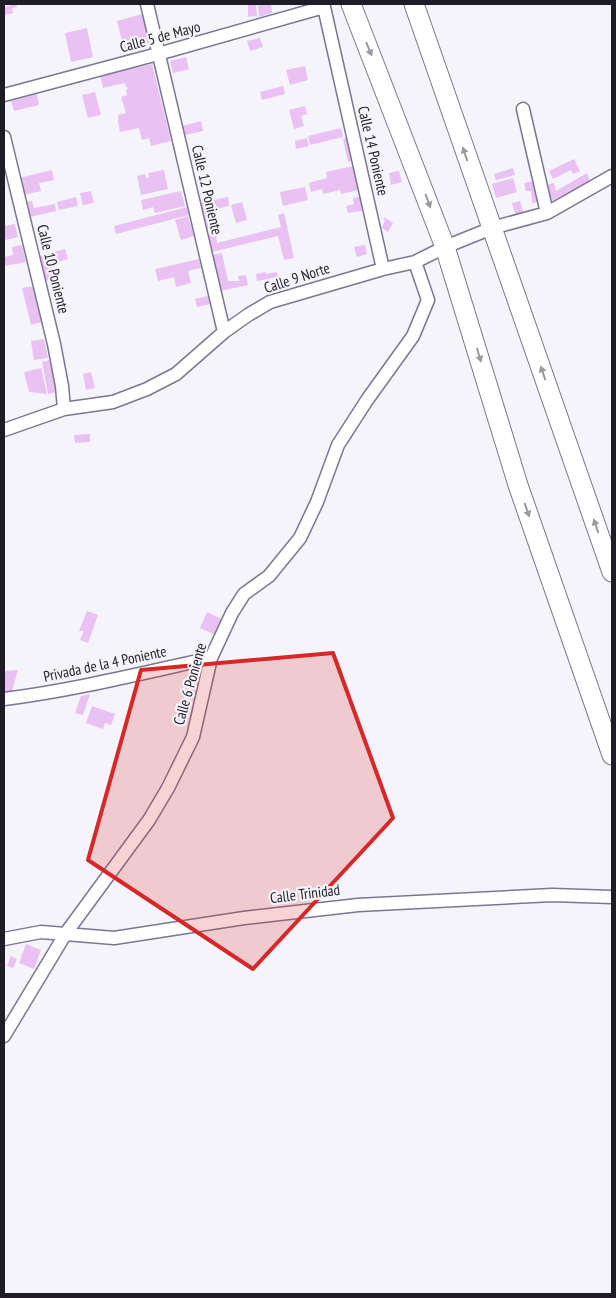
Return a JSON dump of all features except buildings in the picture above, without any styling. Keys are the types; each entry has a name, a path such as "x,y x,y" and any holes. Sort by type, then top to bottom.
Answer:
{"highway":[{"path":"352,4 445,248 518,485 612,754"},
{"path":"414,4 612,572"}],"street":[{"name":"Calle 12 Poniente","path":"147,4 224,332"},
{"name":"Calle 5 de Mayo","path":"4,95 324,7"},
{"name":"Calle 14 Poniente","path":"324,7 383,269"},
{"path":"523,109 547,213"},
{"name":"Calle 10 Poniente","path":"4,137 54,344 62,386 64,409"},
{"name":"Calle 9 Norte","path":"4,430 64,409 113,402 147,389 176,374 224,332 270,302 383,269 415,262 492,228 547,213 612,176"},
{"name":"Calle 6 Poniente","path":"4,1036 66,933 149,820 168,788 192,737 211,658 232,614 244,594 269,576 300,538 317,502 338,445 367,400 413,336 428,300 415,262"},
{"name":"Privada de la 4 Poniente","path":"4,699 124,678 211,658"},
{"name":"Calle Trinidad","path":"4,939 41,932 114,938 244,918 358,905 552,894 612,897"}],"highlighted area":[{"path":"333,653 393,818 253,969 88,860 141,670"}]}
